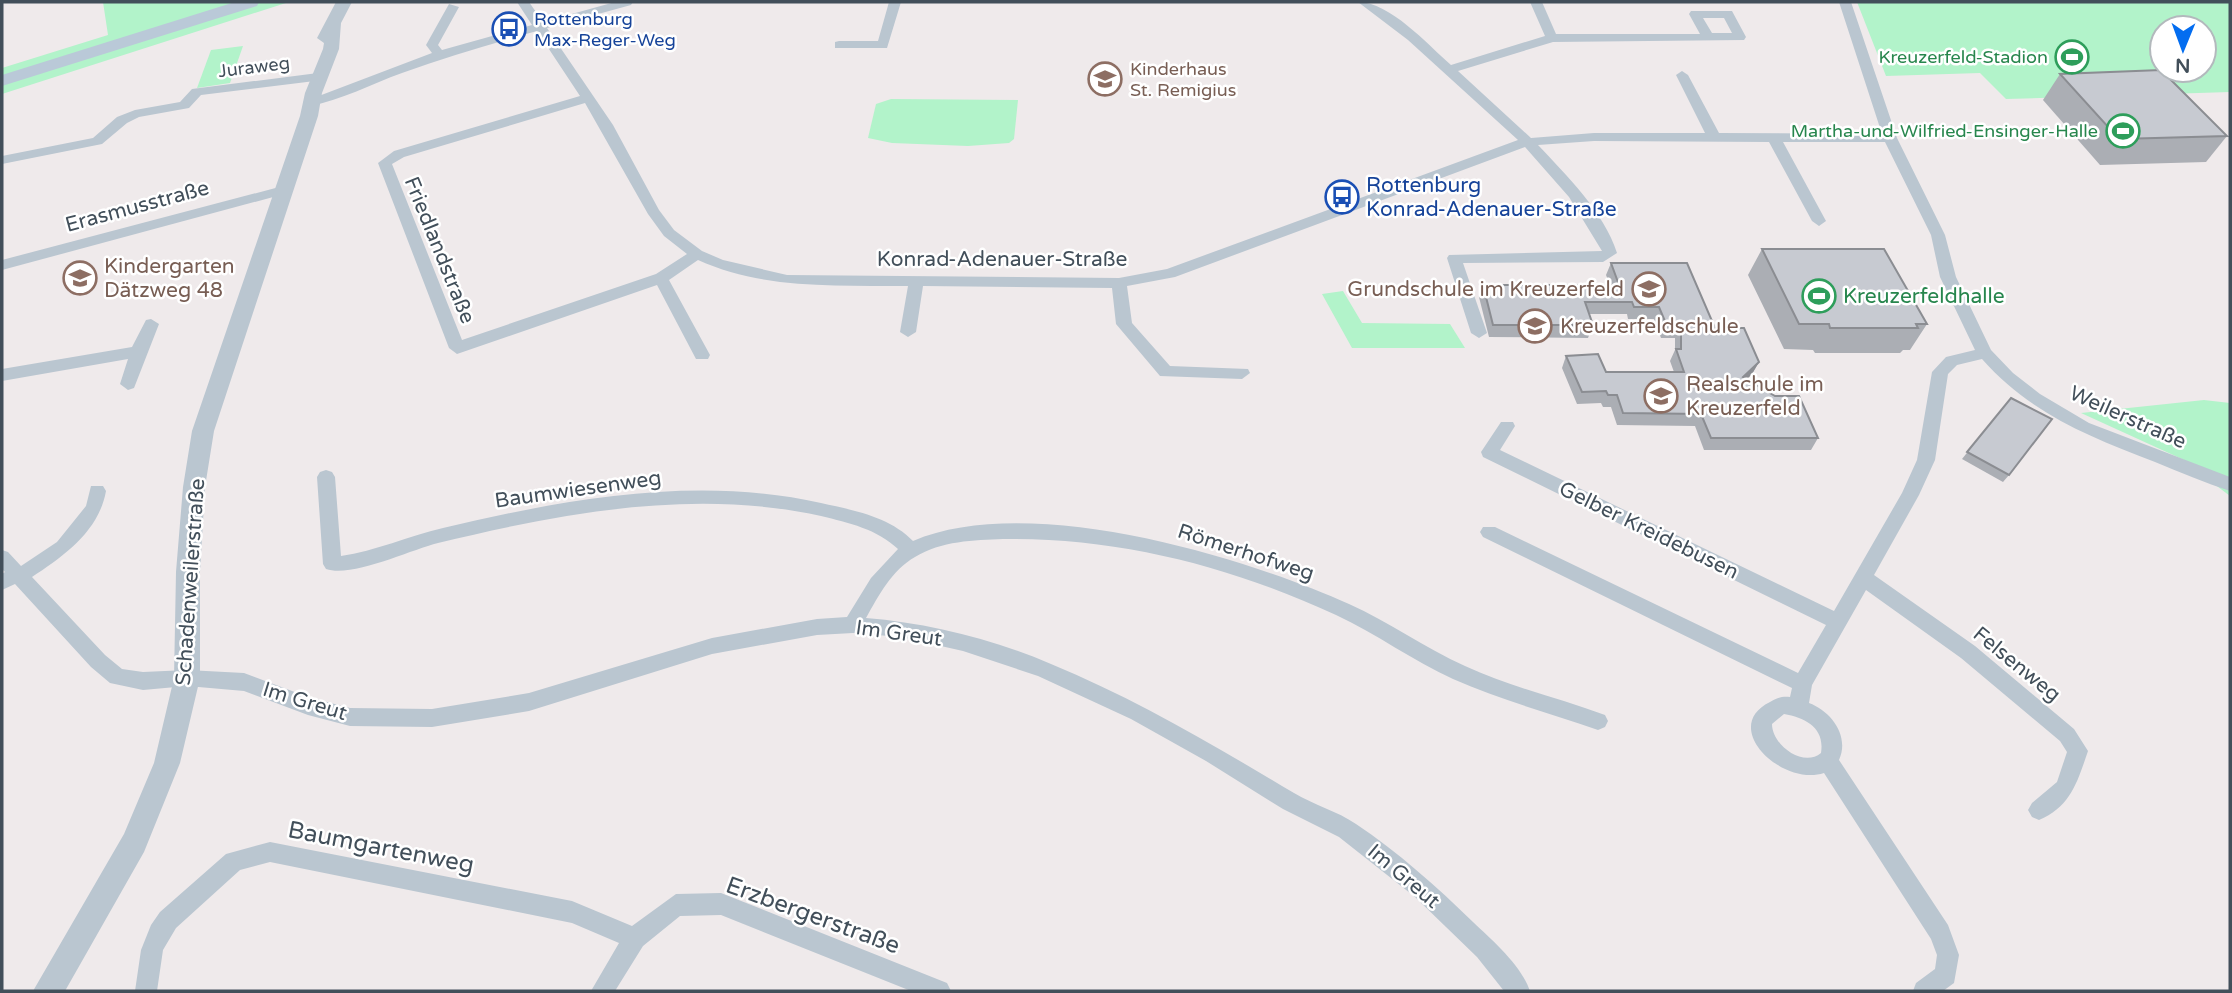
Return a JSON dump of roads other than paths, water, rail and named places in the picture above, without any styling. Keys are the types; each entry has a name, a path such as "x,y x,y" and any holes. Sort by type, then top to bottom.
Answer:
{"main road":[{"path":"2,81 251,2"}],"street":[{"name":"Konrad-Adenauer-Straße","path":"523,2 609,131 653,211 670,233 697,254 719,264 787,280 1119,283 1170,274 1525,142 1594,137 1889,138"},
{"name":"Juraweg","path":"2,160 97,141 122,120 135,114 184,105 197,92 205,90 314,89 327,99 367,81 439,55 627,2"},
{"path":"839,44 883,45 895,2"},
{"path":"1364,2 1450,69 1525,142 1569,188 1595,221 1610,253 1607,256 1588,258 1454,258 1479,333"},
{"path":"1536,2 1552,38"},
{"name":"Weilerstraße","path":"1845,2 1889,138 1938,234 1948,277 1985,353 2007,377 2034,398 2083,427 2230,484"},
{"name":"Schadenweilerstraße","path":"48,991 134,843 167,763 187,678 188,572 194,487 203,431 309,116 314,89 332,49 334,25 341,4"},
{"path":"439,55 432,45 453,8"},
{"path":"1450,69 1552,38 1707,36"},
{"path":"1682,75 1714,137"},
{"name":"Friedlandstraße","path":"587,98 399,154 385,163 457,348 661,278 697,254"},
{"path":"1774,138 1819,221"},
{"name":"Erasmusstraße","path":"2,265 284,190"},
{"path":"661,278 702,355"},
{"path":"908,331 916,281"},
{"path":"1119,283 1124,324 1166,372 1242,373"},
{"path":"128,384 138,352 151,324"},
{"path":"2,375 138,352"},
{"path":"1800,707 1801,684 1910,495 1926,460 1940,372 1952,361 1985,353"},
{"name":"Gelber Kreidebusen","path":"1507,426 1489,452 1838,622"},
{"name":"Baumwiesenweg","path":"326,477 332,564 356,563 405,545 505,521 597,505 672,499 758,497 821,508 881,526 899,537 910,550"},
{"path":"13,577 63,547 94,508 97,491"},
{"path":"1489,531 1801,684"},
{"name":"Römerhofweg","path":"853,625 867,597 886,572 910,550 945,539 1000,532 1063,533 1131,542 1196,555 1294,589 1384,629 1458,671 1598,721"},
{"path":"2,557 13,577 117,677 143,681 187,678"},
{"name":"Felsenweg","path":"1862,577 1968,652 2067,735 2078,751 2065,788 2039,810"},
{"name":"Im Greut","path":"187,678 244,682 308,706 350,716 432,718 529,702 712,646 817,627 853,625 901,629 954,640 1043,669 1138,713 1213,754 1290,802 1347,830 1423,889 1485,949 1519,991"},
{"path":"1783,705 1800,707 1818,717 1830,732 1834,748 1828,761 1815,767 1798,766 1782,759 1768,747 1761,732 1762,719 1769,709 1783,705"},
{"path":"1828,761 1940,933 1948,955 1946,975 1924,991"},
{"name":"Baumgartenweg","path":"146,991 152,950 168,920 234,861 270,852 572,912 635,939"},
{"name":"Erzbergerstraße","path":"601,991 635,939 676,905 721,904 939,991"}],"place":[{"name":"Rottenburg Max-Reger-Weg","path":"509,29"},
{"name":"Kreuzerfeld-Stadion","path":"2072,57"},
{"name":"Kinderhaus St. Remigius","path":"1105,79"},
{"name":"Martha-und-Wilfried-Ensinger-Halle","path":"2123,131"},
{"name":"Rottenburg Konrad-Adenauer-Straße","path":"1342,197"},
{"name":"Kindergarten Dätzweg 48","path":"80,278"},
{"name":"Grundschule im Kreuzerfeld","path":"1649,289"},
{"name":"Kreuzerfeldhalle","path":"1819,296"},
{"name":"Kreuzerfeldschule","path":"1535,326"},
{"name":"Realschule im Kreuzerfeld","path":"1661,396"}]}
